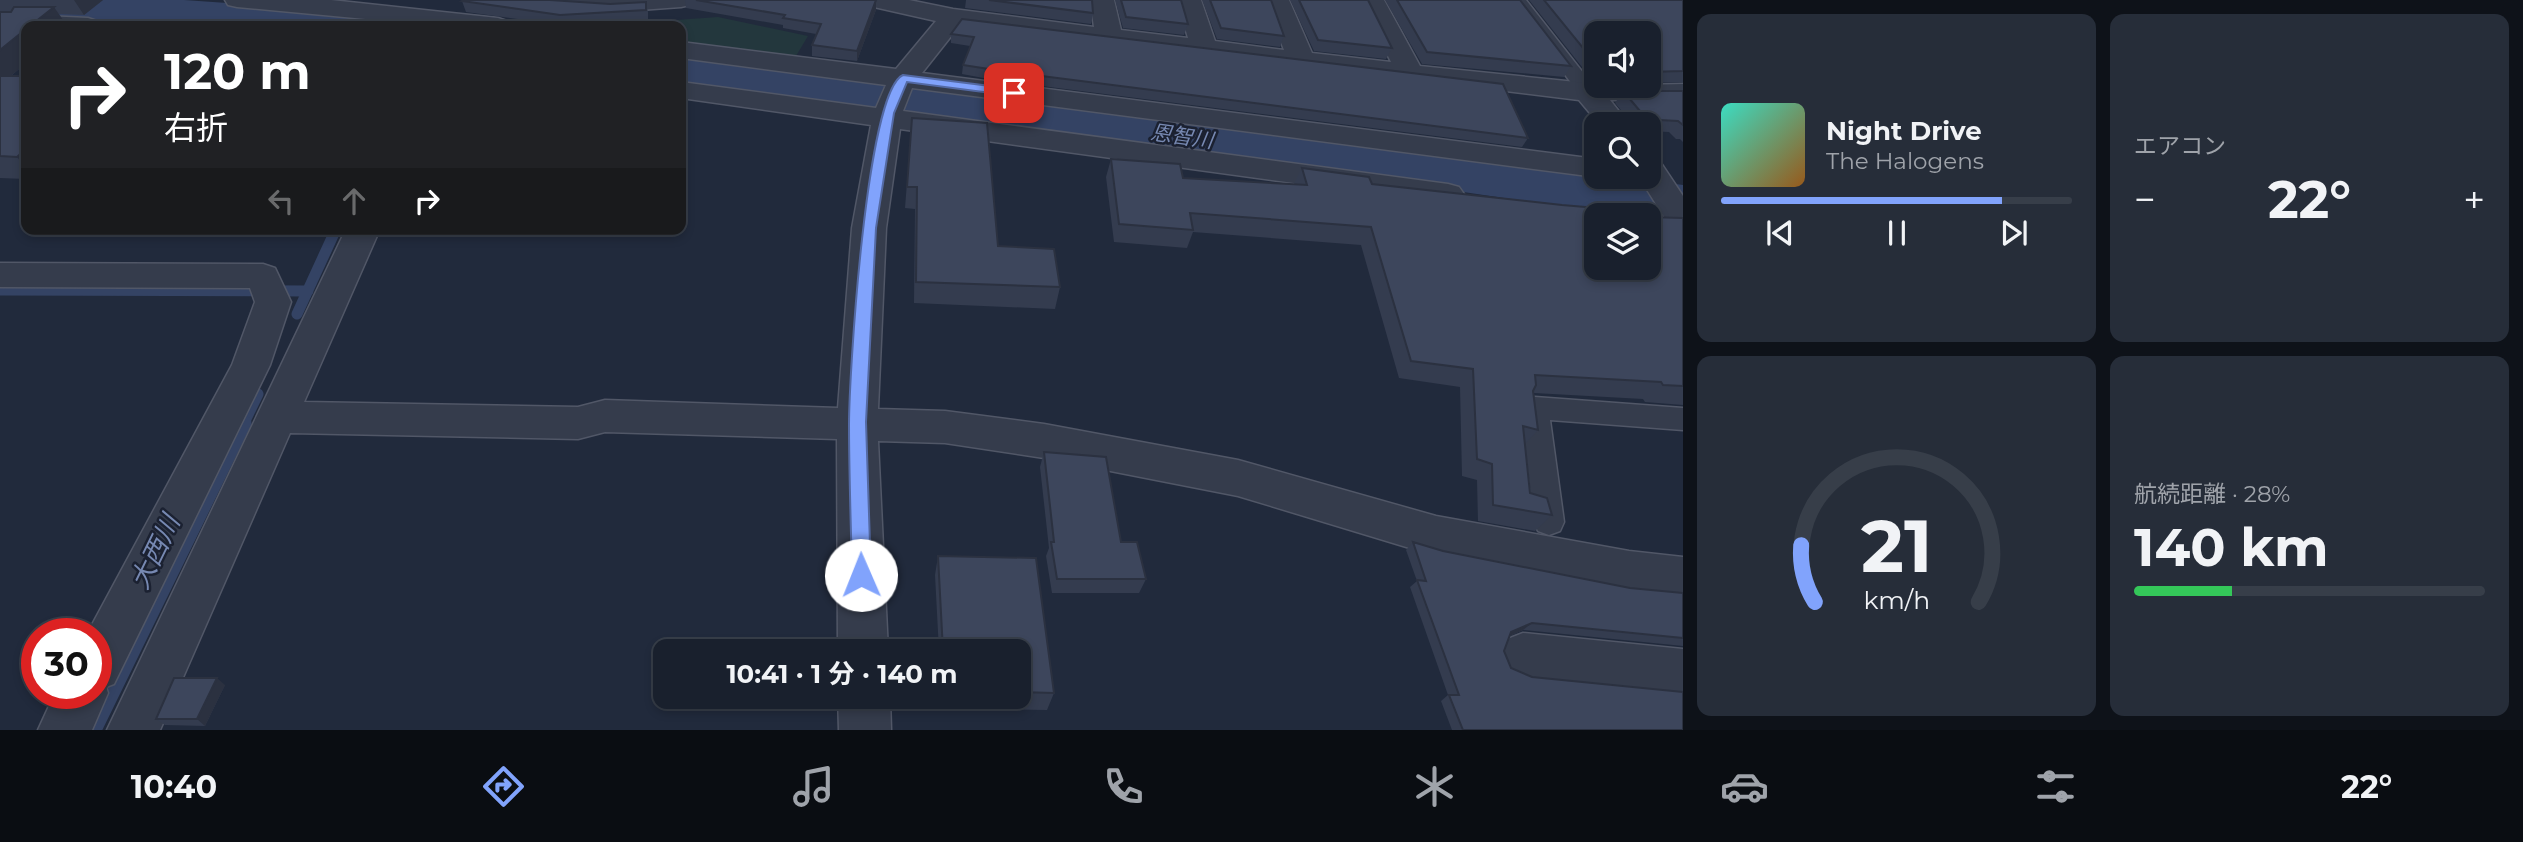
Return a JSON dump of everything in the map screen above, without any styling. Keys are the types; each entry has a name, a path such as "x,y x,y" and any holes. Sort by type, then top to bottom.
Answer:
{"street":[{"path":"237,0 359,4 466,21"},
{"path":"517,21 536,0"},
{"path":"542,0 605,7 643,6 681,0"},
{"path":"874,0 936,10 1014,12 1109,36 1584,92"},
{"path":"1102,0 1109,36"},
{"path":"1189,0 1203,47"},
{"path":"1277,0 1302,60"},
{"path":"1372,0 1410,73"},
{"path":"863,639 858,422 869,228 896,98 936,10"},
{"path":"0,22 21,23"},
{"path":"686,51 896,98 1482,198"},
{"path":"686,90 896,98 1584,167"},
{"path":"1661,92 1683,92"},
{"path":"1593,98 1604,112"},
{"path":"1661,179 1683,222 1661,221"},
{"path":"133,730 360,235"},
{"path":"0,275 262,276 273,302 251,365 112,636"},
{"path":"258,347 306,349"},
{"path":"276,416 578,423 605,416 858,422 945,427 1045,441 1238,478 1448,539 1629,572 1683,578"},
{"path":"1523,657 1683,673"},
{"path":"64,730 75,709"},
{"path":"864,709 865,730"}],"lane":[{"path":"1517,0 1584,87"},
{"path":"1549,522 1535,408 1683,419"}],"shaded area":[{"path":"718,17 808,36 796,56 686,43 686,21 662,21"}],"building":[{"path":"550,0 610,4 646,2 646,10 560,15 462,1"},
{"path":"696,0 876,0 857,51 812,45 821,24"},
{"path":"989,0 1092,0 1093,13"},
{"path":"1121,0 1181,0 1188,24 1126,17"},
{"path":"1210,0 1271,0 1284,36 1221,28"},
{"path":"1299,0 1368,0 1392,48 1318,40"},
{"path":"1397,0 1520,0 1571,66 1427,52"},
{"path":"1544,0 1683,0 1683,71 1661,72 1661,21 1584,21 1584,49"},
{"path":"14,7 54,7 36,21 21,21 21,33 0,50 0,12 11,12"},
{"path":"962,19 1503,84 1528,138 963,65 974,37 951,34"},
{"path":"0,76 21,76 21,153 17,157 0,156"},
{"path":"1661,91 1683,91 1683,125 1678,121 1661,120 1661,112 1640,111 1629,98 1661,98"},
{"path":"912,118 987,123 998,246 1054,249 1060,287 916,282 917,187 907,187"},
{"path":"1111,159 1180,164 1183,178 1307,185 1302,168 1369,177 1372,184 1584,207 1584,280 1661,280 1661,217 1683,218 1683,386 1663,385 1661,382 1535,375 1536,385 1533,391 1538,430 1523,426 1530,493 1547,498 1552,515 1493,505 1492,464 1477,459 1473,369 1411,361 1371,227 1190,213 1193,230 1119,224"},
{"path":"1044,452 1106,457 1121,542 1137,542 1146,579 1057,579 1051,542 1054,542"},
{"path":"1413,542 1443,551 1630,588 1683,593 1683,638 1532,623 1511,632 1504,651 1511,668 1532,677 1683,692 1683,730 1463,730 1449,695 1459,695 1417,580 1426,581"},
{"path":"938,556 1036,558 1054,693 1031,692 1031,639 942,639"},
{"path":"174,678 217,678 197,719 156,719"}],"waterway":[{"name":"恩智川","path":"0,2 274,21"},
{"name":"恩智川","path":"686,68 1212,137 1683,205"},
{"name":"大西川","path":"308,291 333,235"},
{"path":"0,290 308,291"},
{"name":"大西川","path":"297,314 308,291"},
{"name":"大西川","path":"243,425 258,394"},
{"name":"大西川","path":"94,730 244,423"}],"route":[{"path":"861,575 858,422 864,312 869,228 888,113 903,78 1014,93"}]}
